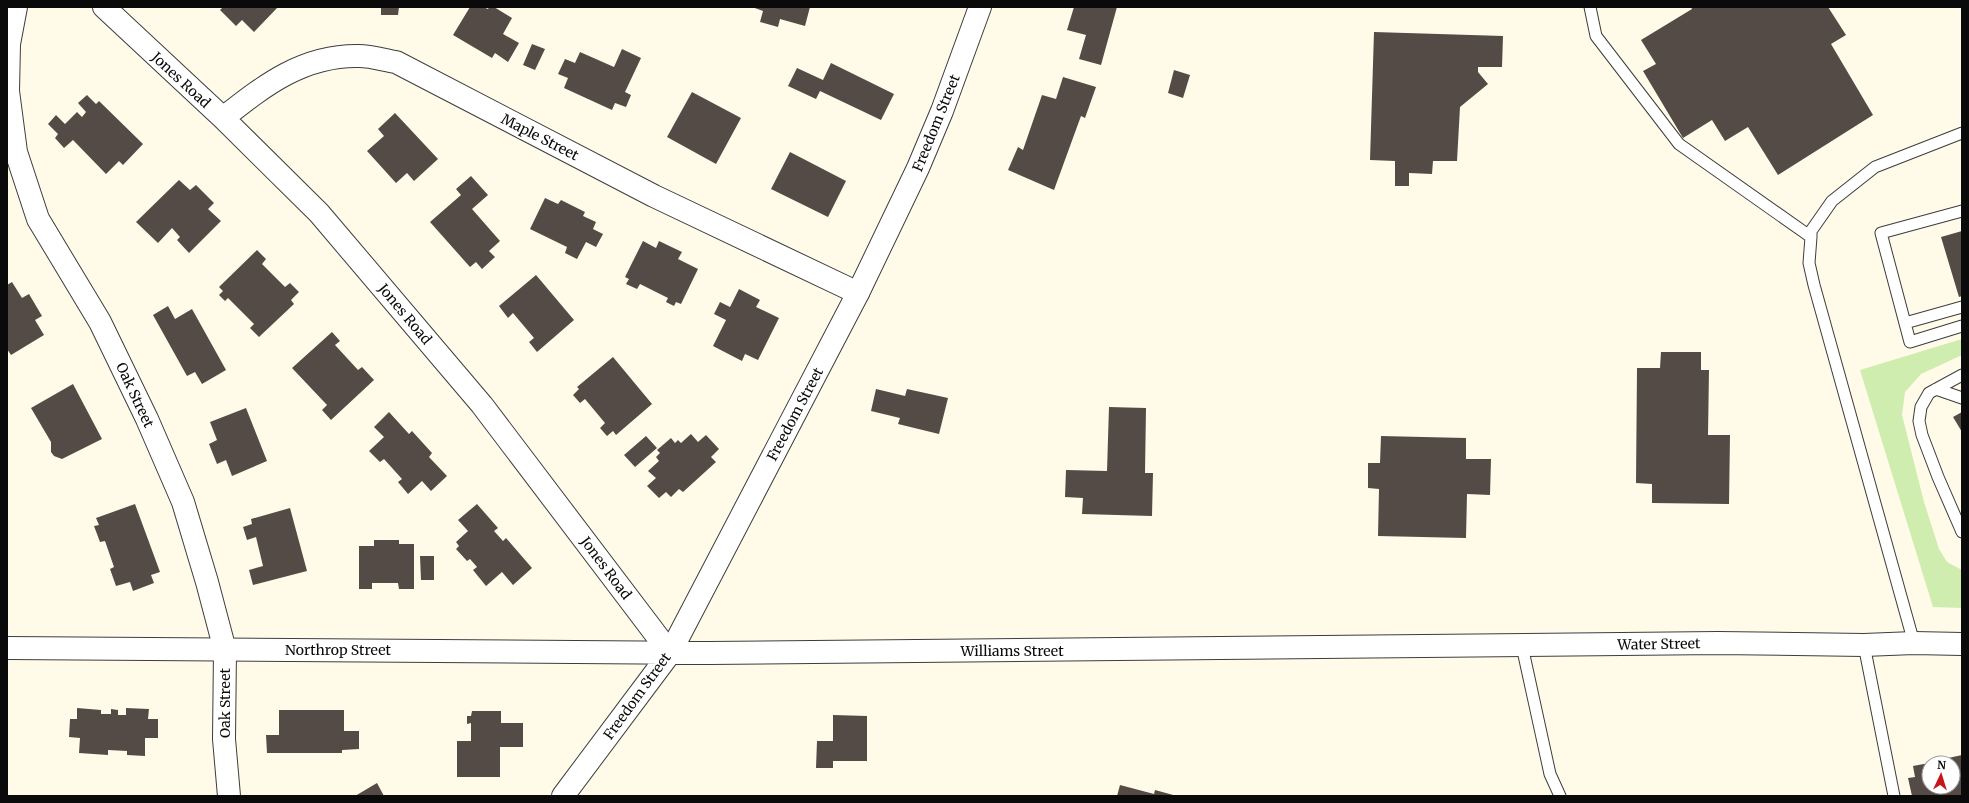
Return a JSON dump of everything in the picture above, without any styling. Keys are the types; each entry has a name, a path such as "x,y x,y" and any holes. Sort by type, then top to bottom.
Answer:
{"street":[{"name":"Oak Street","path":"16,7 9,44 8,91 19,160 38,219 100,322 147,419 183,502 207,582 225,650 224,739 229,796"},
{"name":"Jones Road","path":"104,7 223,118 319,213 482,405 670,653"},
{"name":"Freedom Street","path":"563,796 670,653 858,293 918,168 942,111 980,7"},
{"name":"Maple Street","path":"223,118 274,80 297,68 324,58 361,56 396,62 654,196 858,293"},
{"name":"Water Street","path":"1355,648 1718,643 1864,645 1914,643 1962,644"},
{"name":"Northrop Street","path":"7,648 670,653"},
{"name":"Williams Street","path":"670,653 1355,648"}],"lane":[{"path":"1590,7 1596,36 1679,144 1811,237"},
{"path":"1914,643 1814,285 1809,263 1811,231 1832,200 1875,167 1962,133"},
{"path":"1962,211 1881,233 1910,342 1962,326"},
{"path":"1905,323 1962,307"},
{"path":"1962,375 1929,393 1921,407 1919,421 1922,435 1962,532"},
{"path":"1936,390 1962,398"},
{"path":"1864,645 1894,796"},
{"path":"1522,646 1550,774 1560,796"}],"green space":[{"path":"1962,339 1962,355 1921,374 1905,392 1902,415 1924,502 1939,549 1947,562 1962,570 1962,608 1933,607 1860,370"}],"building":[{"path":"223,7 278,7 254,32 242,20 236,26 220,10"},
{"path":"381,7 399,7 398,15 381,15"},
{"path":"470,7 483,7 488,9 489,7 494,7 512,18 503,34 519,43 508,62 495,53 492,58 453,35"},
{"path":"752,7 810,7 805,26 780,19 778,27 760,22 763,11"},
{"path":"1074,7 1117,7 1101,65 1079,59 1086,35 1067,30"},
{"path":"1691,7 1828,7 1846,35 1831,44 1873,115 1778,175 1748,127 1725,141 1712,120 1683,138 1643,71 1656,64 1641,40 1692,9"},
{"path":"1374,32 1503,36 1502,67 1478,67 1478,72 1488,84 1460,107 1457,161 1433,161 1432,174 1409,173 1409,186 1395,186 1395,161 1370,160"},
{"path":"532,44 545,49 535,70 523,65"},
{"path":"622,49 641,58 625,92 631,95 626,107 615,103 612,110 564,88 568,78 558,74 565,59 575,63 580,52 614,67"},
{"path":"831,63 894,94 881,120 820,91 816,99 788,86 797,68 823,80"},
{"path":"1174,70 1190,75 1183,98 1168,93"},
{"path":"1063,77 1096,87 1085,118 1081,116 1054,190 1008,170 1018,147 1023,150 1042,95 1056,99"},
{"path":"692,92 741,118 716,164 667,137"},
{"path":"87,95 96,104 99,101 143,144 123,165 119,161 106,174 73,140 64,148 55,138 58,134 48,124 56,115 65,124 77,112 82,117 86,112 78,103"},
{"path":"395,113 438,159 414,181 407,173 396,183 367,151 384,136 378,129"},
{"path":"790,152 846,181 828,217 771,189"},
{"path":"471,176 488,195 472,209 500,241 489,251 495,257 482,269 476,262 470,267 430,222 461,195 456,189"},
{"path":"179,180 190,190 196,185 214,203 208,209 221,221 189,253 177,240 180,237 172,228 158,243 136,222"},
{"path":"545,198 558,204 561,200 585,212 583,216 596,222 593,229 603,234 596,247 586,242 577,259 565,253 567,247 530,229"},
{"path":"1962,231 1962,296 1959,297 1941,237"},
{"path":"643,241 656,248 659,241 682,252 678,259 698,269 681,304 676,302 674,306 666,302 668,298 640,284 637,289 626,284 629,279 625,277"},
{"path":"257,250 266,259 262,264 285,287 290,283 299,292 291,300 294,304 259,337 250,328 254,324 228,298 225,301 219,295 223,291 219,287"},
{"path":"536,275 574,320 537,352 529,342 534,338 513,313 508,318 499,306"},
{"path":"12,282 22,298 29,294 42,316 35,320 44,335 11,355 7,349 7,285"},
{"path":"739,289 760,300 756,307 779,318 758,360 745,354 742,361 713,346 726,320 714,314 720,302 730,307"},
{"path":"168,306 175,319 192,309 226,370 202,384 195,372 187,376 153,315"},
{"path":"332,332 340,341 335,345 358,370 362,367 374,380 331,420 322,410 327,405 292,368"},
{"path":"1661,352 1701,352 1701,370 1709,370 1708,435 1730,435 1729,504 1652,503 1652,484 1636,483 1637,368 1660,368"},
{"path":"613,357 652,404 616,435 613,431 607,436 600,428 605,423 585,399 580,403 573,395 579,389 577,387"},
{"path":"73,384 102,439 62,459 54,456 51,452 51,442 31,408"},
{"path":"876,389 905,396 907,389 948,398 939,434 898,424 900,418 871,411"},
{"path":"1109,407 1146,408 1145,473 1153,473 1152,516 1082,514 1083,498 1065,497 1066,470 1107,471"},
{"path":"246,408 267,461 232,476 226,460 217,464 209,444 217,440 210,422"},
{"path":"389,412 409,434 412,431 432,453 429,457 447,476 431,491 422,481 408,494 398,482 402,479 384,459 380,462 369,451 384,437 374,427"},
{"path":"1962,412 1962,432 1953,417"},
{"path":"691,434 698,442 706,435 719,449 711,457 716,462 683,492 679,489 671,497 666,492 659,498 647,486 656,478 648,471 659,461 656,457 660,453 657,450 671,438 675,443 678,440 681,443"},
{"path":"646,436 657,448 635,467 624,455"},
{"path":"1381,436 1466,438 1466,459 1491,459 1490,495 1467,494 1466,538 1378,536 1379,489 1368,488 1368,463 1380,463"},
{"path":"135,504 160,572 151,575 154,583 133,591 130,582 116,586 110,569 114,567 105,541 100,542 94,526 99,525 96,518"},
{"path":"477,504 498,528 494,531 503,541 506,538 532,568 513,585 502,572 486,586 473,570 477,567 470,559 467,561 456,549 459,546 456,542 468,531 458,520"},
{"path":"290,508 307,571 253,585 249,570 263,566 256,537 247,540 243,527 252,524 251,519"},
{"path":"374,540 399,540 399,544 414,544 414,589 399,589 398,583 372,583 372,589 359,589 359,546 374,546"},
{"path":"420,556 434,556 434,580 421,580"},
{"path":"77,708 101,710 101,714 111,714 111,709 118,710 118,715 126,715 126,708 149,709 148,719 158,719 158,738 145,738 145,756 127,755 127,751 108,750 108,755 79,753 80,738 69,737 70,719 77,719"},
{"path":"279,710 344,710 344,731 359,731 359,749 342,750 342,753 267,753 266,735 279,735"},
{"path":"472,711 501,711 501,723 523,723 523,747 500,747 500,777 457,777 457,741 471,741 471,723 467,724 467,716 471,716"},
{"path":"833,715 867,716 867,761 833,761 833,768 816,768 817,741 833,741"},
{"path":"1961,755 1962,796 1912,796 1908,778 1915,777 1913,766 1921,764 1921,795 1961,795"},
{"path":"377,783 384,796 355,796"},
{"path":"1120,785 1154,794 1155,790 1177,796 1117,796"}]}
